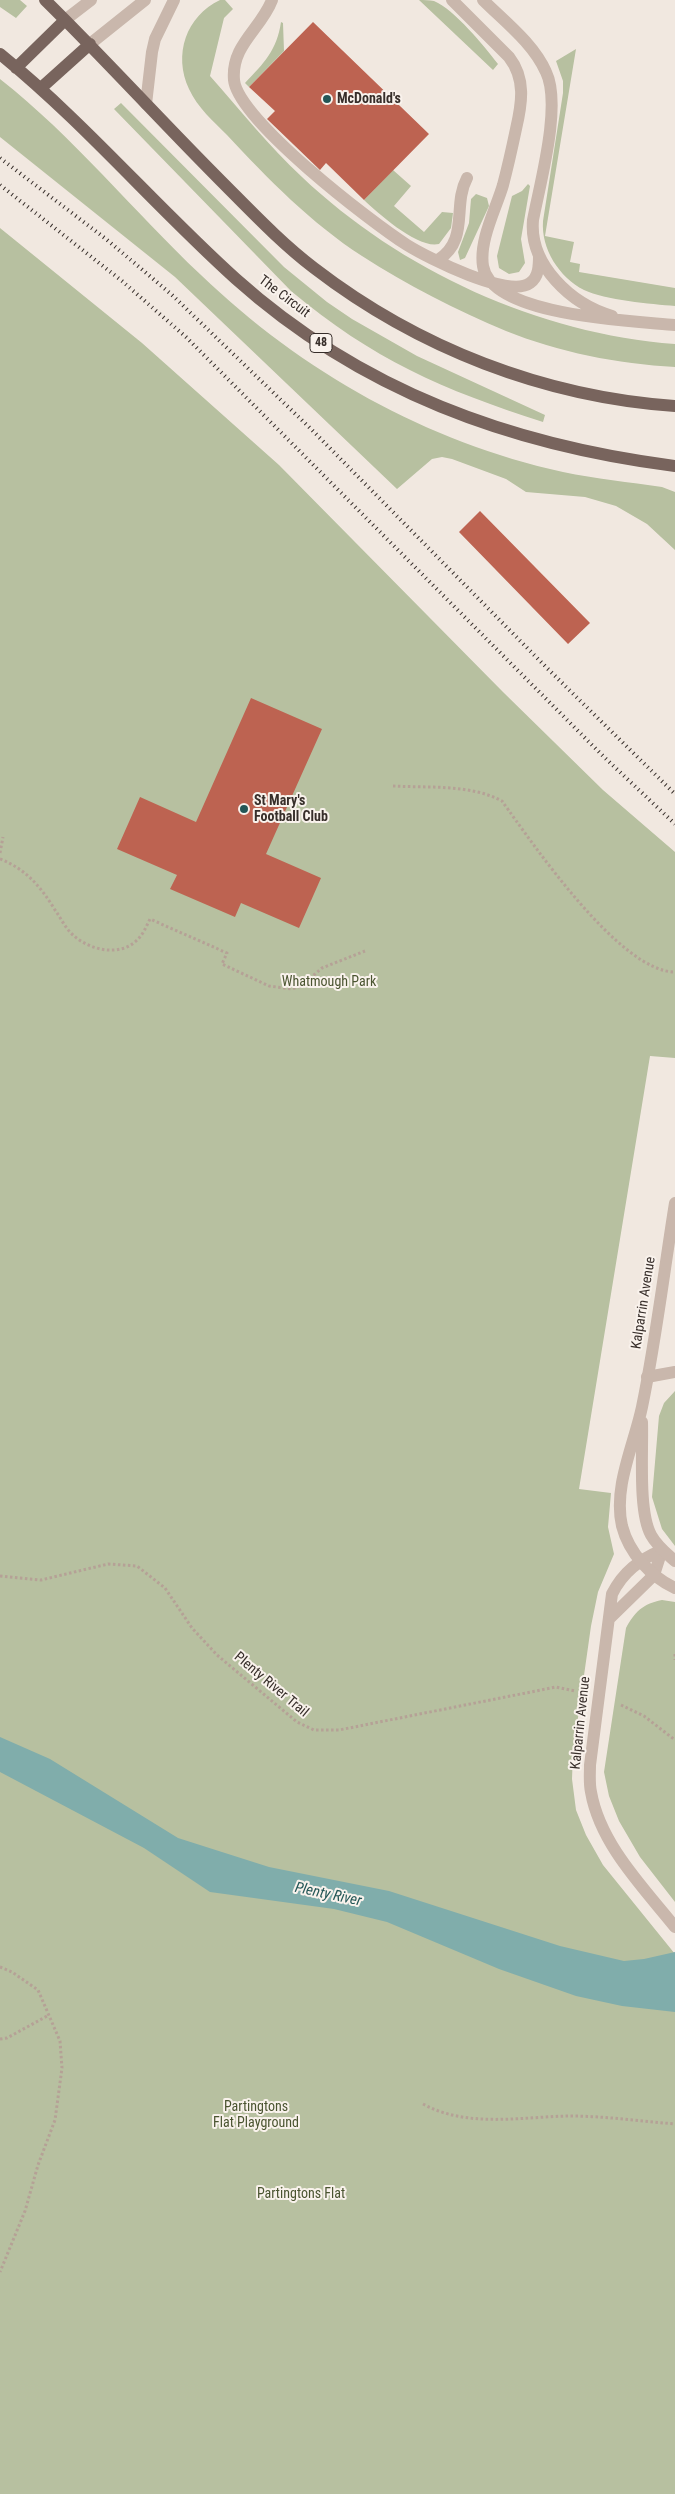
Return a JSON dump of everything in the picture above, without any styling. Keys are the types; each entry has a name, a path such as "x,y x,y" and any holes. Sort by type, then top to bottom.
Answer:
{"main road":[{"path":"45,0 90,44 267,228 314,268 364,304 417,334 474,361 533,381 592,395 643,404 675,406"},
{"path":"16,68 65,20"},
{"path":"41,88 90,44"},
{"name":"The Circuit","path":"0,54 41,88 237,280 280,314 339,354 386,382 444,410 507,432 566,448 675,466"}],"street":[{"path":"65,20 91,0"},
{"path":"90,44 145,0"},
{"path":"146,104 152,52 156,38 174,0"},
{"path":"272,0 264,16 240,47 236,57 234,80 241,99 260,122 346,200 408,245 438,260 494,283 524,300 562,313 675,325"},
{"path":"452,0 509,57 516,67 522,83 518,118 508,164 484,251 485,272 494,283 515,288 531,283 537,274 539,255"},
{"path":"483,0 526,42 538,58 547,73 552,92 552,115 533,227 534,240 539,255 546,268 562,288 578,300 604,314 641,322"},
{"path":"438,260 450,249 459,229 461,194 468,178"},
{"name":"Kalparrin Avenue","path":"640,1560 622,1526 621,1504 624,1474 642,1407 675,1203"},
{"path":"647,1377 675,1372"},
{"name":"Kalparrin Avenue","path":"642,1407 644,1506 650,1534 662,1550 640,1560 619,1580 609,1604 610,1618 590,1765 590,1791 596,1812 607,1837 624,1862 675,1927"},
{"path":"610,1618 654,1575 662,1550 675,1561"},
{"path":"640,1560 654,1575 675,1588"}],"path":[{"path":"393,786 473,790 491,795 502,801 556,876 591,916 649,965 667,972 675,972"},
{"path":"0,853 3,837"},
{"path":"0,859 17,866 28,875 45,893 71,933 84,943 98,948 118,950 128,947 144,932 150,918 227,953 222,964 256,981 281,989 301,986 322,968 365,951"},
{"name":"Plenty River Trail","path":"0,1576 41,1580 108,1564 137,1566 165,1588 192,1628 217,1655 297,1722 314,1730 339,1730 556,1687 599,1696 644,1716 675,1740"},
{"path":"675,1654 675,1660"},
{"path":"0,1967 12,1972 38,1990 60,2041 62,2068 55,2120 38,2165 25,2211 0,2272"},
{"path":"0,2039 6,2038 49,2015"},
{"path":"422,2104 447,2115 468,2119 570,2116 675,2124"}],"green space":[{"path":"0,0 20,0 27,6 16,18 0,7"},
{"path":"220,0 225,0 233,9 224,18 210,76 278,153 302,177 341,210 382,241 427,268 474,292 523,311 573,327 624,338 675,344 675,367 589,356 546,345 506,331 450,306 396,277 362,256 325,229 258,168 206,114 196,102 189,89 182,63 186,38 191,26 199,16 208,7"},
{"path":"419,0 434,1 460,20 498,64 493,70"},
{"path":"281,22 283,23 284,51 249,87 245,83 269,56 276,41"},
{"path":"576,49 545,236 574,242 570,262 580,264 579,272 675,288 675,306 616,299 584,290 567,278 560,270 553,261 545,242 543,221 563,93 563,81 556,61"},
{"path":"0,79 53,125 201,275 240,310 281,342 324,372 369,399 415,422 463,442 513,459 563,472 662,487 675,492 675,550 647,524 616,506 585,497 526,492 506,479 452,459 442,457 432,459 397,489 175,277 0,137"},
{"path":"121,103 284,267 327,302 352,319 417,356 545,415 543,422 473,398 410,370 350,336 321,315 291,291 114,109"},
{"path":"393,170 411,186 394,206 424,232 442,212 453,213 451,228 439,244 430,244 410,236 364,200"},
{"path":"528,184 530,186 521,239 525,263 519,272 509,274 499,268 497,256 512,196 522,191"},
{"path":"476,194 487,198 489,206 465,258 460,260 458,252 469,223 471,199"},
{"name":"Whatmough Park","path":"0,228 142,343 279,465 503,692 603,790 675,852 675,1058 650,1056 579,1489 611,1493 608,1527 614,1554 598,1592 591,1626 573,1753 572,1779 576,1810 586,1835 603,1865 675,1954 675,2494 0,2494"},
{"path":"675,1391 675,1546 662,1529 652,1497 659,1416 664,1403"},
{"path":"662,1600 675,1602 675,1902 640,1857 619,1821 609,1796 604,1772 626,1628 633,1617 644,1606"}],"water":[{"name":"Plenty River","path":"0,1737 50,1759 178,1838 269,1867 389,1891 560,1946 624,1961 644,1959 675,1952 675,2012 622,2006 576,1996 499,1969 387,1922 334,1909 210,1892 144,1848 0,1772"}],"building":[{"name":"McDonald's","path":"313,22 429,134 364,200 326,163 320,170 267,119 275,111 249,87"},
{"path":"480,511 590,623 568,644 459,532"},
{"name":"St Mary's Football Club","path":"251,698 322,729 266,854 321,878 299,928 241,903 235,917 170,889 177,875 117,849 140,797 196,822"}],"railway":[{"path":"0,158 106,239 171,294 310,428 548,669 675,794"},
{"path":"0,185 122,281 186,337 604,757 675,824"}],"place":[{"name":"McDonald's","path":"327,99"},
{"name":"St Mary's Football Club","path":"244,809"}],"park label":[{"name":"Partingtons Flat Playground","path":"256,2116"},
{"name":"Partingtons Flat","path":"301,2194"}]}
